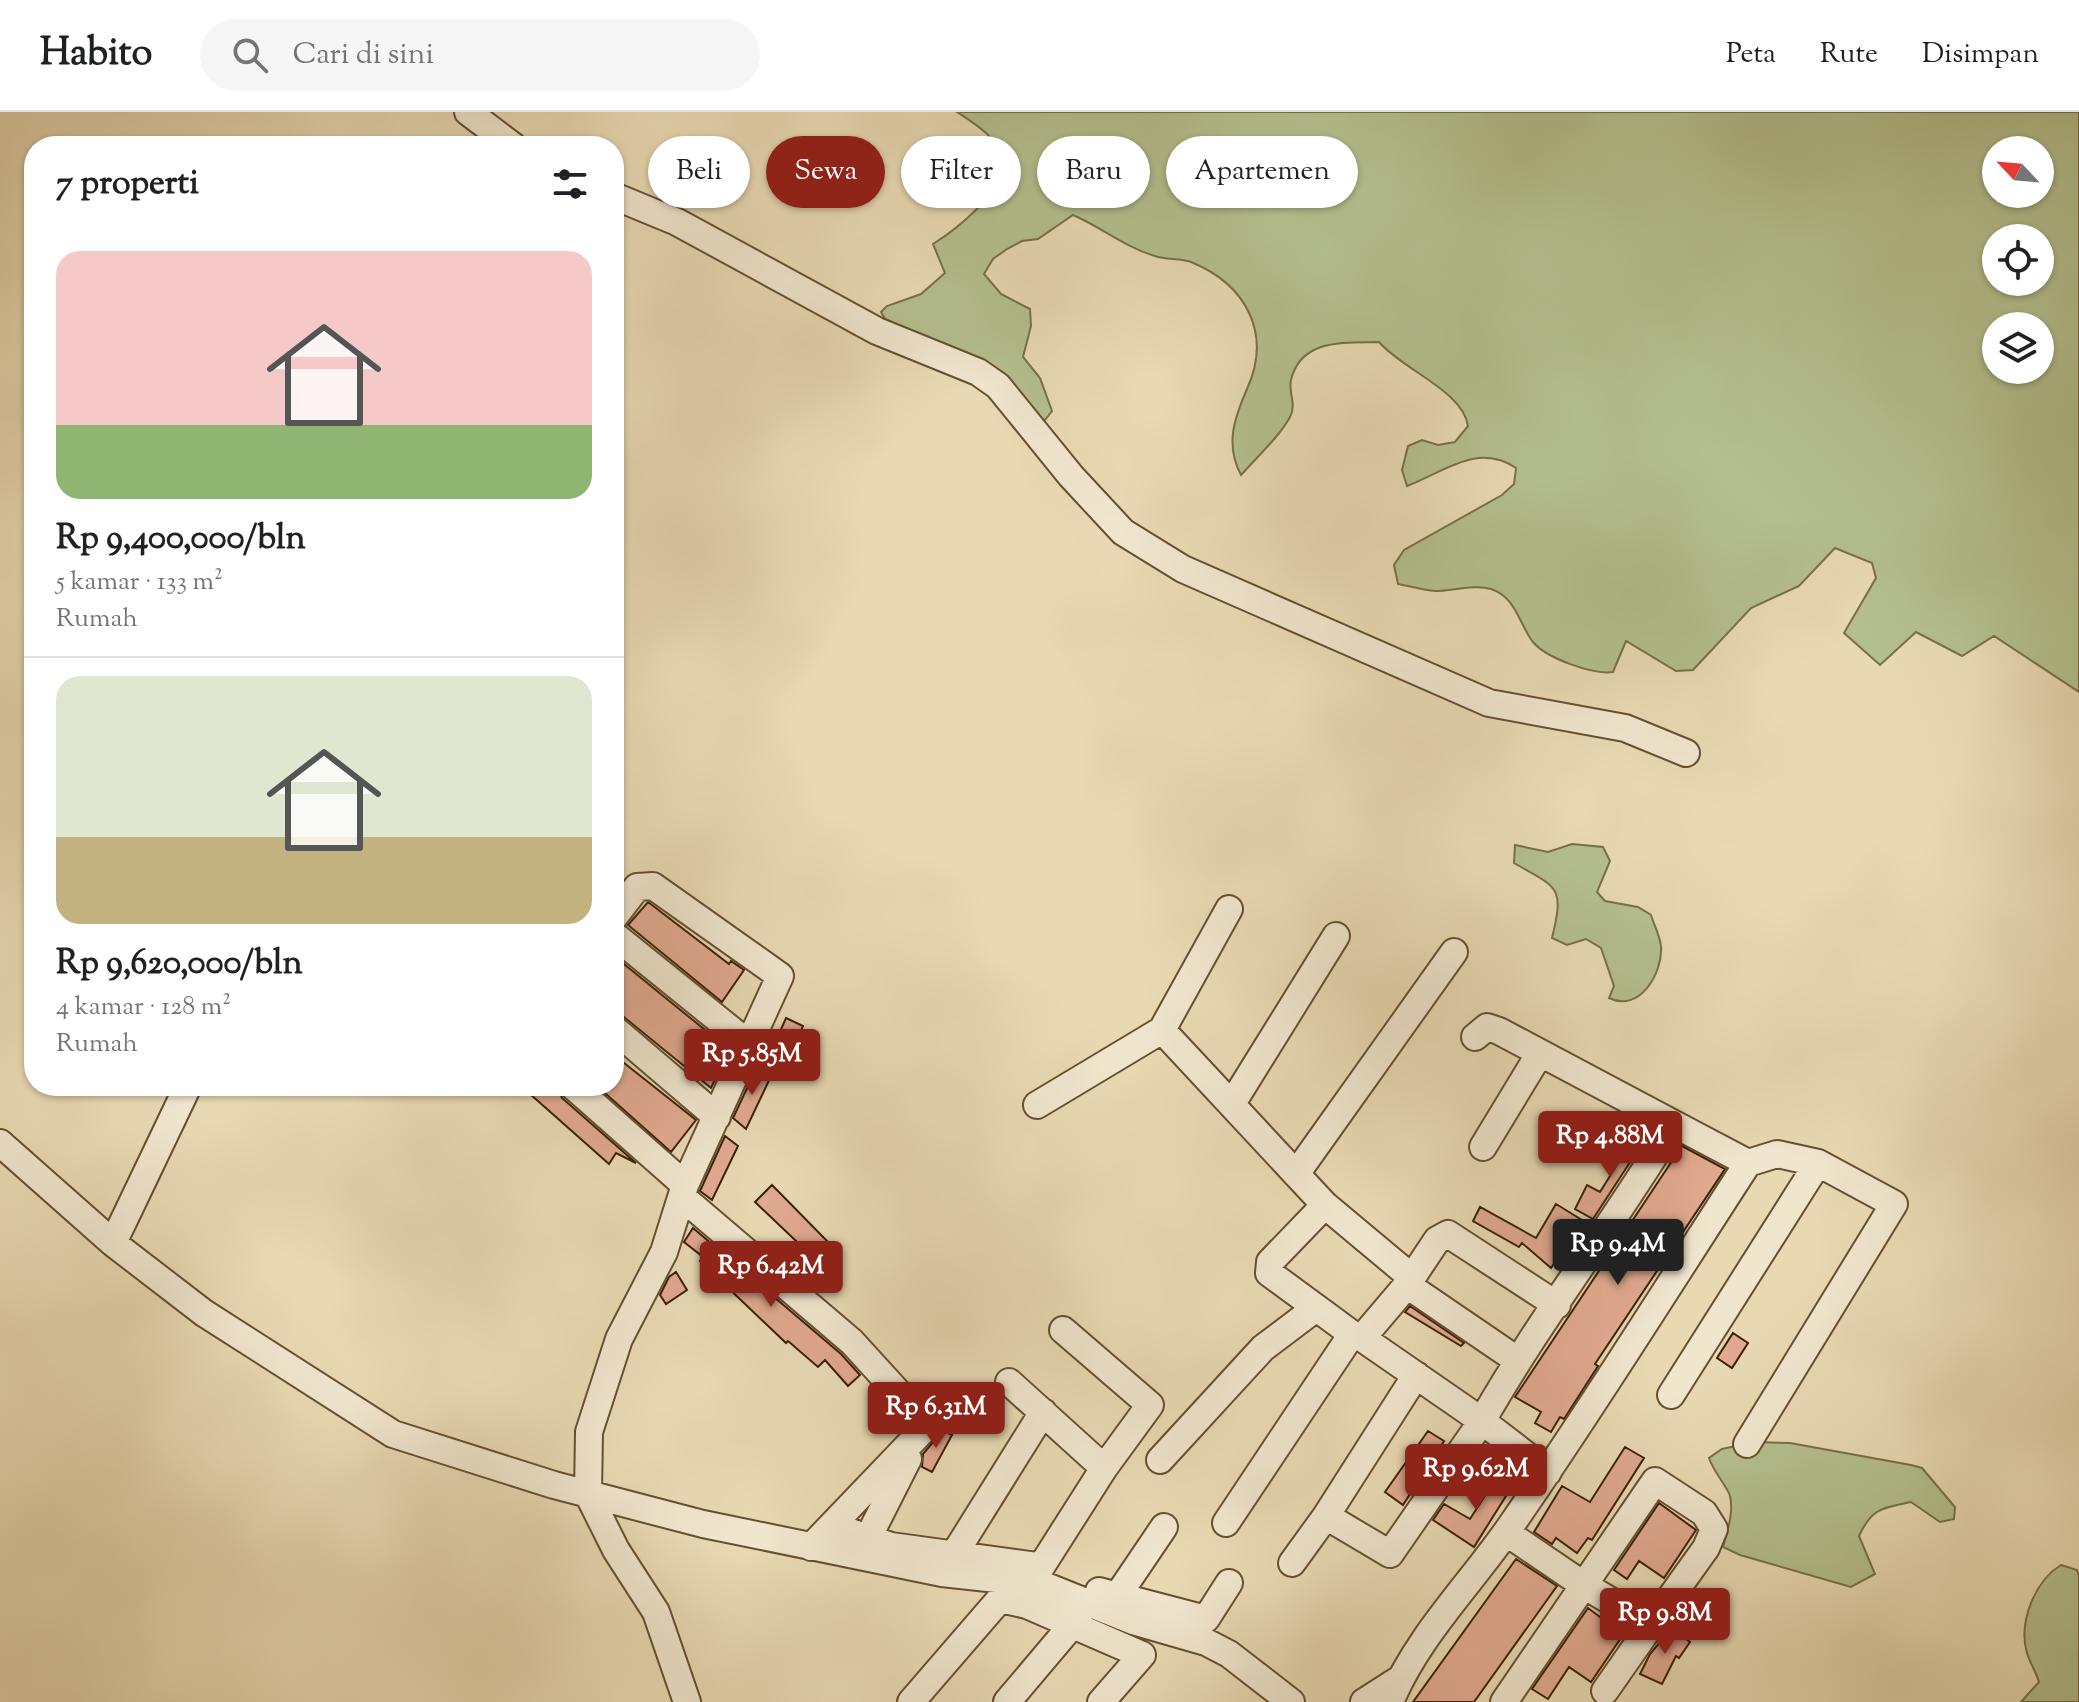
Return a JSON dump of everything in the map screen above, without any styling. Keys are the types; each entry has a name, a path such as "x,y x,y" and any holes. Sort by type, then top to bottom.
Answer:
{"street":[{"path":"468,112 500,136"},
{"path":"624,200 677,222 877,331 978,372 998,386 1071,476 1123,532 1183,569 1489,703 1625,728 1686,753"},
{"path":"624,904 637,887 653,886 779,975 684,1191 669,1241 619,1339 601,1385 589,1432 588,1494 616,1550 656,1612 687,1702"},
{"path":"1037,1105 1162,1030 1229,909"},
{"path":"1233,1102 1336,936"},
{"path":"624,943 750,1045"},
{"path":"1296,1174 1454,952"},
{"path":"1475,1037 1487,1027 1748,1163"},
{"path":"1162,1030 1233,1102 1325,1205 1408,1280 1517,1360"},
{"path":"624,1038 717,1117"},
{"path":"1483,1147 1540,1053"},
{"path":"113,1243 183,1096"},
{"path":"584,1096 852,1342 922,1419 922,1431 868,1538"},
{"path":"1326,1516 1390,1554 1482,1421 1517,1360 1557,1305 1674,1124"},
{"path":"0,1143 113,1243 231,1331 393,1434 588,1494 811,1547 942,1573 1041,1584 1078,1614 1142,1655 1101,1702"},
{"path":"1364,1702 1395,1690 1455,1596 1507,1533 1748,1163 1777,1154 1818,1163 1894,1204 1747,1444"},
{"path":"1671,1395 1818,1163"},
{"path":"1325,1205 1270,1262 1267,1270 1271,1277 1482,1421 1548,1472"},
{"path":"1226,1523 1357,1336 1408,1280 1437,1240 1448,1234 1557,1305"},
{"path":"1160,1460 1263,1348 1316,1308"},
{"path":"1041,1567 1104,1468 1150,1405 1063,1330"},
{"path":"1292,1563 1326,1516 1416,1375"},
{"path":"1009,1382 1104,1468"},
{"path":"955,1553 1043,1412"},
{"path":"811,1547 922,1431"},
{"path":"1504,1702 1655,1481 1704,1513 1714,1529 1706,1548 1605,1691"},
{"path":"833,1526 891,1546 1041,1567 1116,1598 1206,1619 1229,1583"},
{"path":"1116,1598 1164,1527"},
{"path":"1507,1533 1582,1584 1651,1625"},
{"path":"911,1702 1000,1599 1133,1621 1206,1642 1229,1654 1291,1702"},
{"path":"1007,1702 1078,1614"}],"green space":[{"path":"957,112 2079,112 2079,692 1994,636 1962,656 1916,632 1880,665 1844,633 1876,578 1872,563 1835,548 1799,586 1751,608 1693,670 1676,671 1626,641 1613,672 1582,668 1539,648 1528,635 1512,605 1491,589 1471,587 1435,591 1398,584 1394,565 1404,550 1502,495 1514,484 1516,468 1502,461 1475,459 1448,467 1407,486 1402,470 1408,446 1422,440 1438,445 1455,442 1468,426 1464,413 1444,391 1379,342 1352,342 1326,346 1304,356 1291,380 1293,407 1290,417 1241,475 1233,453 1233,432 1254,369 1257,349 1255,331 1240,298 1211,272 1191,262 1144,252 1073,215 1038,239 1022,241 1007,249 993,259 984,274 1001,294 1030,309 1031,326 1023,357 1040,378 1052,411 1041,425 995,374 885,319 881,312 887,306 921,294 945,273 933,244 977,208 1021,208 1021,136 989,136"},
{"path":"1572,844 1603,847 1610,861 1597,892 1605,901 1638,907 1651,915 1661,946 1661,957 1647,988 1630,1000 1609,998 1614,986 1601,948 1586,939 1567,945 1552,938 1558,907 1554,890 1514,863 1515,845 1548,852"},
{"path":"1754,1442 1790,1443 1922,1468 1955,1507 1954,1519 1940,1522 1911,1502 1879,1511 1859,1536 1875,1574 1851,1587 1740,1555 1723,1547 1730,1522 1731,1502 1709,1458 1722,1449"},
{"path":"2061,1565 2077,1570 2079,1576 2079,1702 2021,1702 2039,1682 2025,1641 2027,1616 2043,1581"}],"building":[{"path":"648,902 729,964 731,961 744,970 722,1002 628,925"},
{"path":"624,964 710,1034 707,1038 729,1049 711,1088 624,1017"},
{"path":"786,1018 803,1026 788,1062 770,1054"},
{"path":"624,1063 696,1120 671,1152 608,1096 624,1096"},
{"path":"757,1067 772,1074 746,1129 733,1118"},
{"path":"532,1096 561,1096 636,1163 616,1153 609,1164"},
{"path":"1642,1125 1651,1130 1593,1219 1575,1209 1587,1185 1600,1192"},
{"path":"725,1136 738,1146 712,1200 700,1191"},
{"path":"1682,1146 1725,1169 1595,1364 1598,1366 1564,1419 1560,1417 1551,1432 1535,1423 1541,1412 1515,1397"},
{"path":"772,1185 830,1244 815,1259 755,1202"},
{"path":"1556,1204 1582,1220 1551,1268 1522,1243 1519,1247 1473,1221 1480,1207 1536,1238"},
{"path":"693,1228 841,1354 860,1375 848,1386 825,1360 818,1367 788,1341 786,1343 700,1261 703,1257 684,1242"},
{"path":"676,1272 687,1290 666,1304 660,1295 669,1277"},
{"path":"1410,1306 1464,1343 1461,1346 1405,1312"},
{"path":"1733,1333 1748,1343 1732,1368 1717,1358"},
{"path":"939,1428 952,1435 932,1472 922,1467 923,1454 934,1441"},
{"path":"1428,1431 1444,1441 1403,1505 1385,1492"},
{"path":"1625,1447 1644,1458 1592,1540 1588,1538 1577,1553 1556,1538 1552,1544 1534,1532 1562,1486 1590,1502"},
{"path":"1501,1471 1516,1480 1474,1547 1433,1520 1444,1504 1470,1519"},
{"path":"1659,1503 1696,1530 1664,1578 1639,1561 1627,1579 1614,1570"},
{"path":"1516,1559 1557,1586 1474,1702 1413,1702"},
{"path":"1588,1608 1608,1623 1610,1619 1627,1629 1591,1682 1569,1667 1548,1699 1532,1689"},
{"path":"1672,1628 1690,1642 1679,1658 1676,1656 1662,1684 1640,1674 1650,1654"}]}
